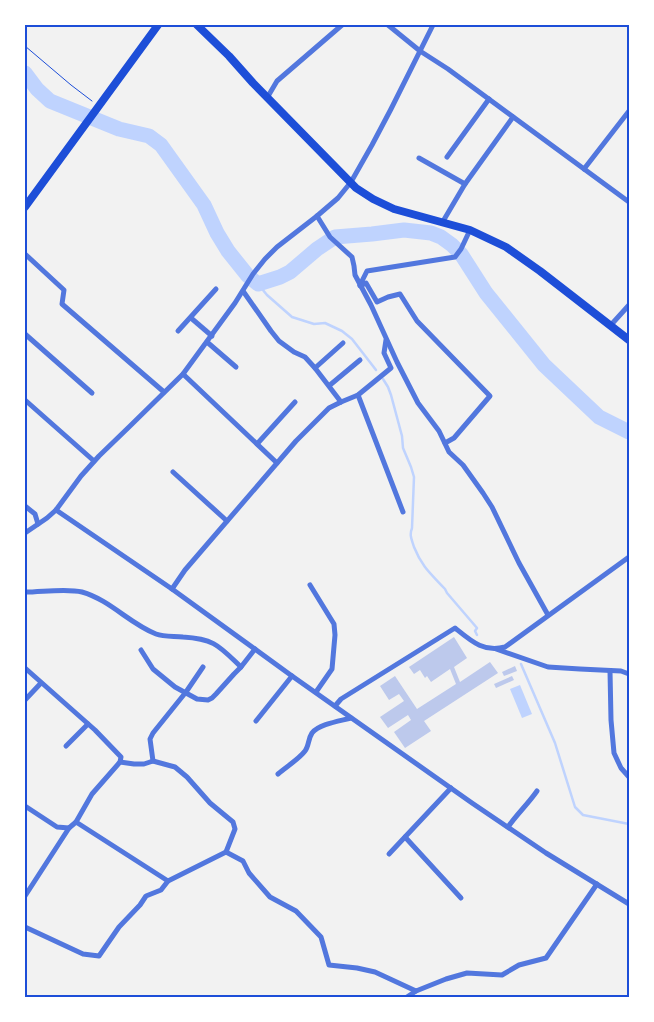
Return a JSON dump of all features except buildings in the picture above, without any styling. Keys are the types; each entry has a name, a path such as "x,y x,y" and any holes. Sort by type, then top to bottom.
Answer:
{"main road":[{"path":"25,207 158,25"},
{"path":"197,25 356,188 394,209 470,230 506,247 629,340"}],"street":[{"path":"267,98 277,81 342,25"},
{"path":"388,25 420,51 448,69 629,202"},
{"path":"25,533 56,510 80,476 94,461 183,374 212,336 259,266 277,248 338,198 351,182 391,109 433,25"},
{"path":"447,157 489,99"},
{"path":"584,169 629,111"},
{"path":"442,223 465,184 513,117"},
{"path":"419,158 465,184"},
{"path":"317,216 330,237 352,257 355,275 418,403 440,431 448,452 463,466 492,507 519,563 548,615"},
{"path":"360,286 367,271 455,257 461,250 470,230"},
{"path":"25,254 64,290 62,304 164,392"},
{"path":"360,286 366,283 377,302 400,294 417,320 490,396 454,438 445,443"},
{"path":"178,331 216,290"},
{"path":"243,291 271,332 294,352 305,357 330,385 341,402"},
{"path":"610,326 629,305"},
{"path":"191,318 212,336"},
{"path":"25,334 92,392"},
{"path":"172,589 185,570 296,441 329,408 358,395 391,368 384,353 386,339"},
{"path":"207,342 236,367"},
{"path":"315,368 343,343"},
{"path":"330,385 360,360"},
{"path":"183,374 277,463"},
{"path":"358,395 403,512"},
{"path":"25,400 94,461"},
{"path":"257,444 295,402"},
{"path":"173,472 227,521"},
{"path":"25,506 35,514 38,524"},
{"path":"56,510 172,589 451,788 546,853 629,904"},
{"path":"496,649 505,647 629,557"},
{"path":"310,585 334,624 332,669 316,692"},
{"path":"25,592 69,590 83,592 158,635 208,640 219,646 242,667"},
{"path":"335,706 341,699 456,628 473,643 548,667 621,671 629,674"},
{"path":"141,650 153,669 175,687 198,699 208,700 242,667 255,649"},
{"path":"153,761 150,739 153,733 186,692 203,666"},
{"path":"25,668 88,724 121,757 120,762 92,794 76,822 69,828 25,896"},
{"path":"610,671 614,753 621,768 629,777"},
{"path":"256,721 292,676"},
{"path":"25,700 41,683"},
{"path":"278,774 305,752 311,734 315,730 351,718"},
{"path":"66,746 88,724"},
{"path":"25,927 84,954 99,956 119,927 146,896 161,890 168,881 226,852 235,829 233,822 210,803 187,777 175,767 153,761 144,764 120,762"},
{"path":"389,854 451,788"},
{"path":"508,827 537,791"},
{"path":"25,806 57,827 69,828"},
{"path":"76,822 168,881"},
{"path":"405,837 461,898"},
{"path":"226,852 243,862 249,873 270,898 296,912 321,936 329,965 375,972 416,991"},
{"path":"407,997 416,991 446,979 467,974 502,976 519,966 546,958 597,884"}],"path":[{"path":"25,46 98,107"}],"water":[{"path":"520,685 532,714 522,718 510,689"}],"waterway":[{"path":"25,73 37,89 50,101 119,129 149,136 161,145 204,205 228,251 248,276 258,284 290,272 317,249 335,237 404,230 431,233 441,237 461,254 486,293 544,365 599,417 629,432"},
{"path":"258,284 267,295 292,317 314,324 325,323 342,331 352,339 376,370"},
{"path":"383,379 391,395 402,436 403,448 414,477 411,533 414,547 427,570 477,628 475,631 477,635"},
{"path":"521,664 555,743 575,807 583,815 629,824"}]}
